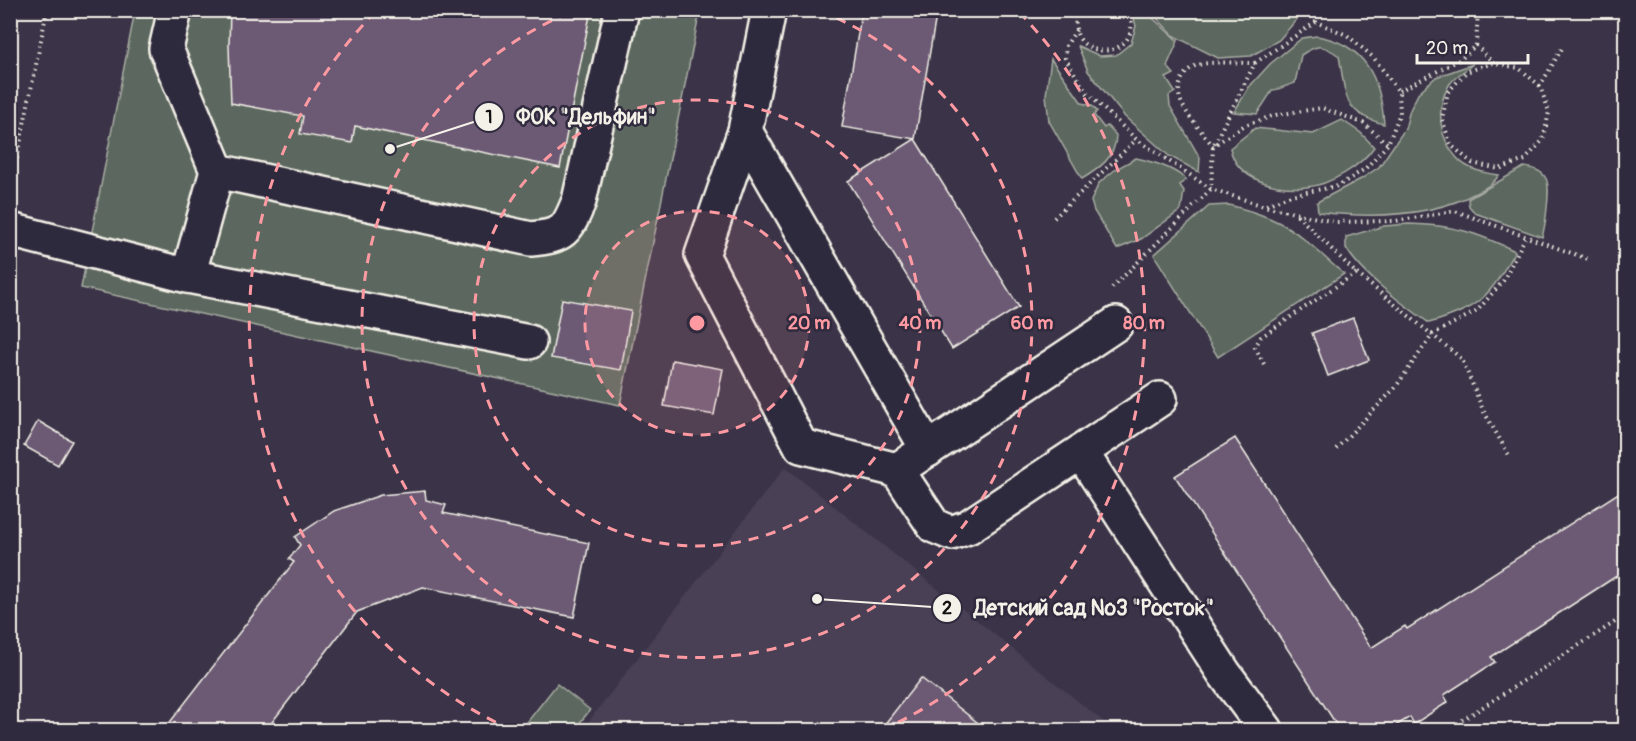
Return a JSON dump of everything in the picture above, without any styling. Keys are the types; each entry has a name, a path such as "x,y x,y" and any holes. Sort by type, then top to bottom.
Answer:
{"lane":[{"path":"175,10 166,50 217,171 188,276"},
{"path":"217,171 531,239 552,237 569,226 579,201 622,10"},
{"path":"769,10 745,130 702,255 801,446 897,470 934,526 951,533 968,527 1160,399"},
{"path":"745,130 928,450"},
{"path":"10,230 188,276 529,342"},
{"path":"897,470 1116,324"},
{"path":"1081,452 1224,673 1266,730"}],"path":[{"path":"10,194 47,10"},
{"path":"1078,10 1076,30 1079,39 1094,50 1114,50 1122,45 1132,29 1129,10"},
{"path":"1316,22 1317,10"},
{"path":"1399,92 1461,59 1476,45 1478,10"},
{"path":"1110,290 1211,189 1213,147 1255,63 1316,22"},
{"path":"1264,206 1291,195 1338,186 1365,169 1388,144 1400,113 1399,92 1374,58 1347,35 1316,22"},
{"path":"1076,30 1066,46 1065,58 1086,92 1136,140 1211,189 1264,206 1334,222 1395,221 1455,211 1588,259"},
{"path":"1476,45 1493,63"},
{"path":"1540,86 1564,45"},
{"path":"1213,147 1180,99 1180,85 1183,76 1199,64 1255,63"},
{"path":"1493,63 1519,68 1540,86 1549,112 1543,140 1525,160 1499,169 1472,163 1451,145 1442,119 1448,92 1466,72 1493,63"},
{"path":"1213,147 1245,125 1275,114 1322,108 1363,123 1388,144"},
{"path":"1054,218 1136,140"},
{"path":"1295,214 1356,273 1462,359 1483,410 1510,457"},
{"path":"1336,449 1395,388 1433,334 1477,311 1503,281 1526,238"},
{"path":"1264,364 1257,353 1255,343 1356,273"},
{"path":"1447,730 1626,615"}],"shaded area":[{"path":"785,467 1114,730 582,730"}],"green space":[{"path":"135,11 700,11 620,405 81,288"},
{"path":"1132,11 1145,11 1178,41 1167,66 1174,74 1166,78 1175,92 1169,96 1170,106 1200,158 1199,172 1169,156 1125,117 1088,71 1078,46 1100,56 1116,55 1131,43 1136,26"},
{"path":"1150,11 1304,11 1279,40 1251,56 1218,58 1174,36"},
{"path":"1317,36 1334,40 1359,55 1374,78 1379,92 1384,124 1360,114 1353,107 1345,91 1339,56 1329,49 1320,47 1301,55 1295,83 1272,91 1257,114 1234,112 1249,87 1270,64 1302,38"},
{"path":"1051,59 1082,103 1092,106 1097,111 1094,115 1104,128 1107,126 1116,135 1110,156 1101,166 1082,179 1049,121 1046,95"},
{"path":"1473,64 1449,85 1442,104 1441,123 1446,142 1461,162 1482,172 1499,175 1492,183 1459,201 1420,211 1379,215 1318,212 1317,202 1379,167 1405,129 1410,110 1419,92 1436,77"},
{"path":"1342,120 1361,133 1374,147 1353,167 1325,183 1295,188 1260,181 1241,168 1230,148 1255,128 1313,134"},
{"path":"1136,158 1174,171 1186,179 1180,185 1184,191 1181,210 1141,239 1117,249 1094,211 1091,201 1099,183 1116,169"},
{"path":"1524,167 1540,172 1547,180 1548,200 1542,237 1475,213 1469,206 1468,199"},
{"path":"1229,205 1279,222 1297,233 1344,274 1218,357 1154,255 1209,206"},
{"path":"1409,224 1464,231 1515,251 1497,281 1478,302 1462,311 1429,323 1373,279 1346,248 1346,237 1384,226"},
{"path":"557,684 590,710 574,730 521,730"}],"building":[{"path":"230,10 591,10 560,168 355,126 352,143 300,134 303,116 231,103"},
{"path":"862,10 937,10 915,139 842,127"},
{"path":"915,139 1019,307 952,349 848,181"},
{"path":"562,299 631,311 621,370 551,358"},
{"path":"1353,318 1369,360 1328,376 1312,333"},
{"path":"672,360 723,369 714,415 664,406"},
{"path":"38,421 72,441 58,465 24,446"},
{"path":"1235,438 1371,648 1405,626 1407,629 1626,488 1626,570 1491,657 1495,662 1444,695 1448,702 1414,724 1410,717 1389,730 1340,730 1175,476"},
{"path":"425,491 426,500 446,505 443,513 589,543 574,617 423,587 357,612 266,730 164,730 294,562 289,559 300,545 295,537 334,511 381,495"},
{"path":"921,678 987,730 880,730"}],"place":[{"name":"ФОК \"Дельфин\"","path":"390,149"},
{"name":"Детский сад №3 \"Росток\"","path":"817,599"}]}
